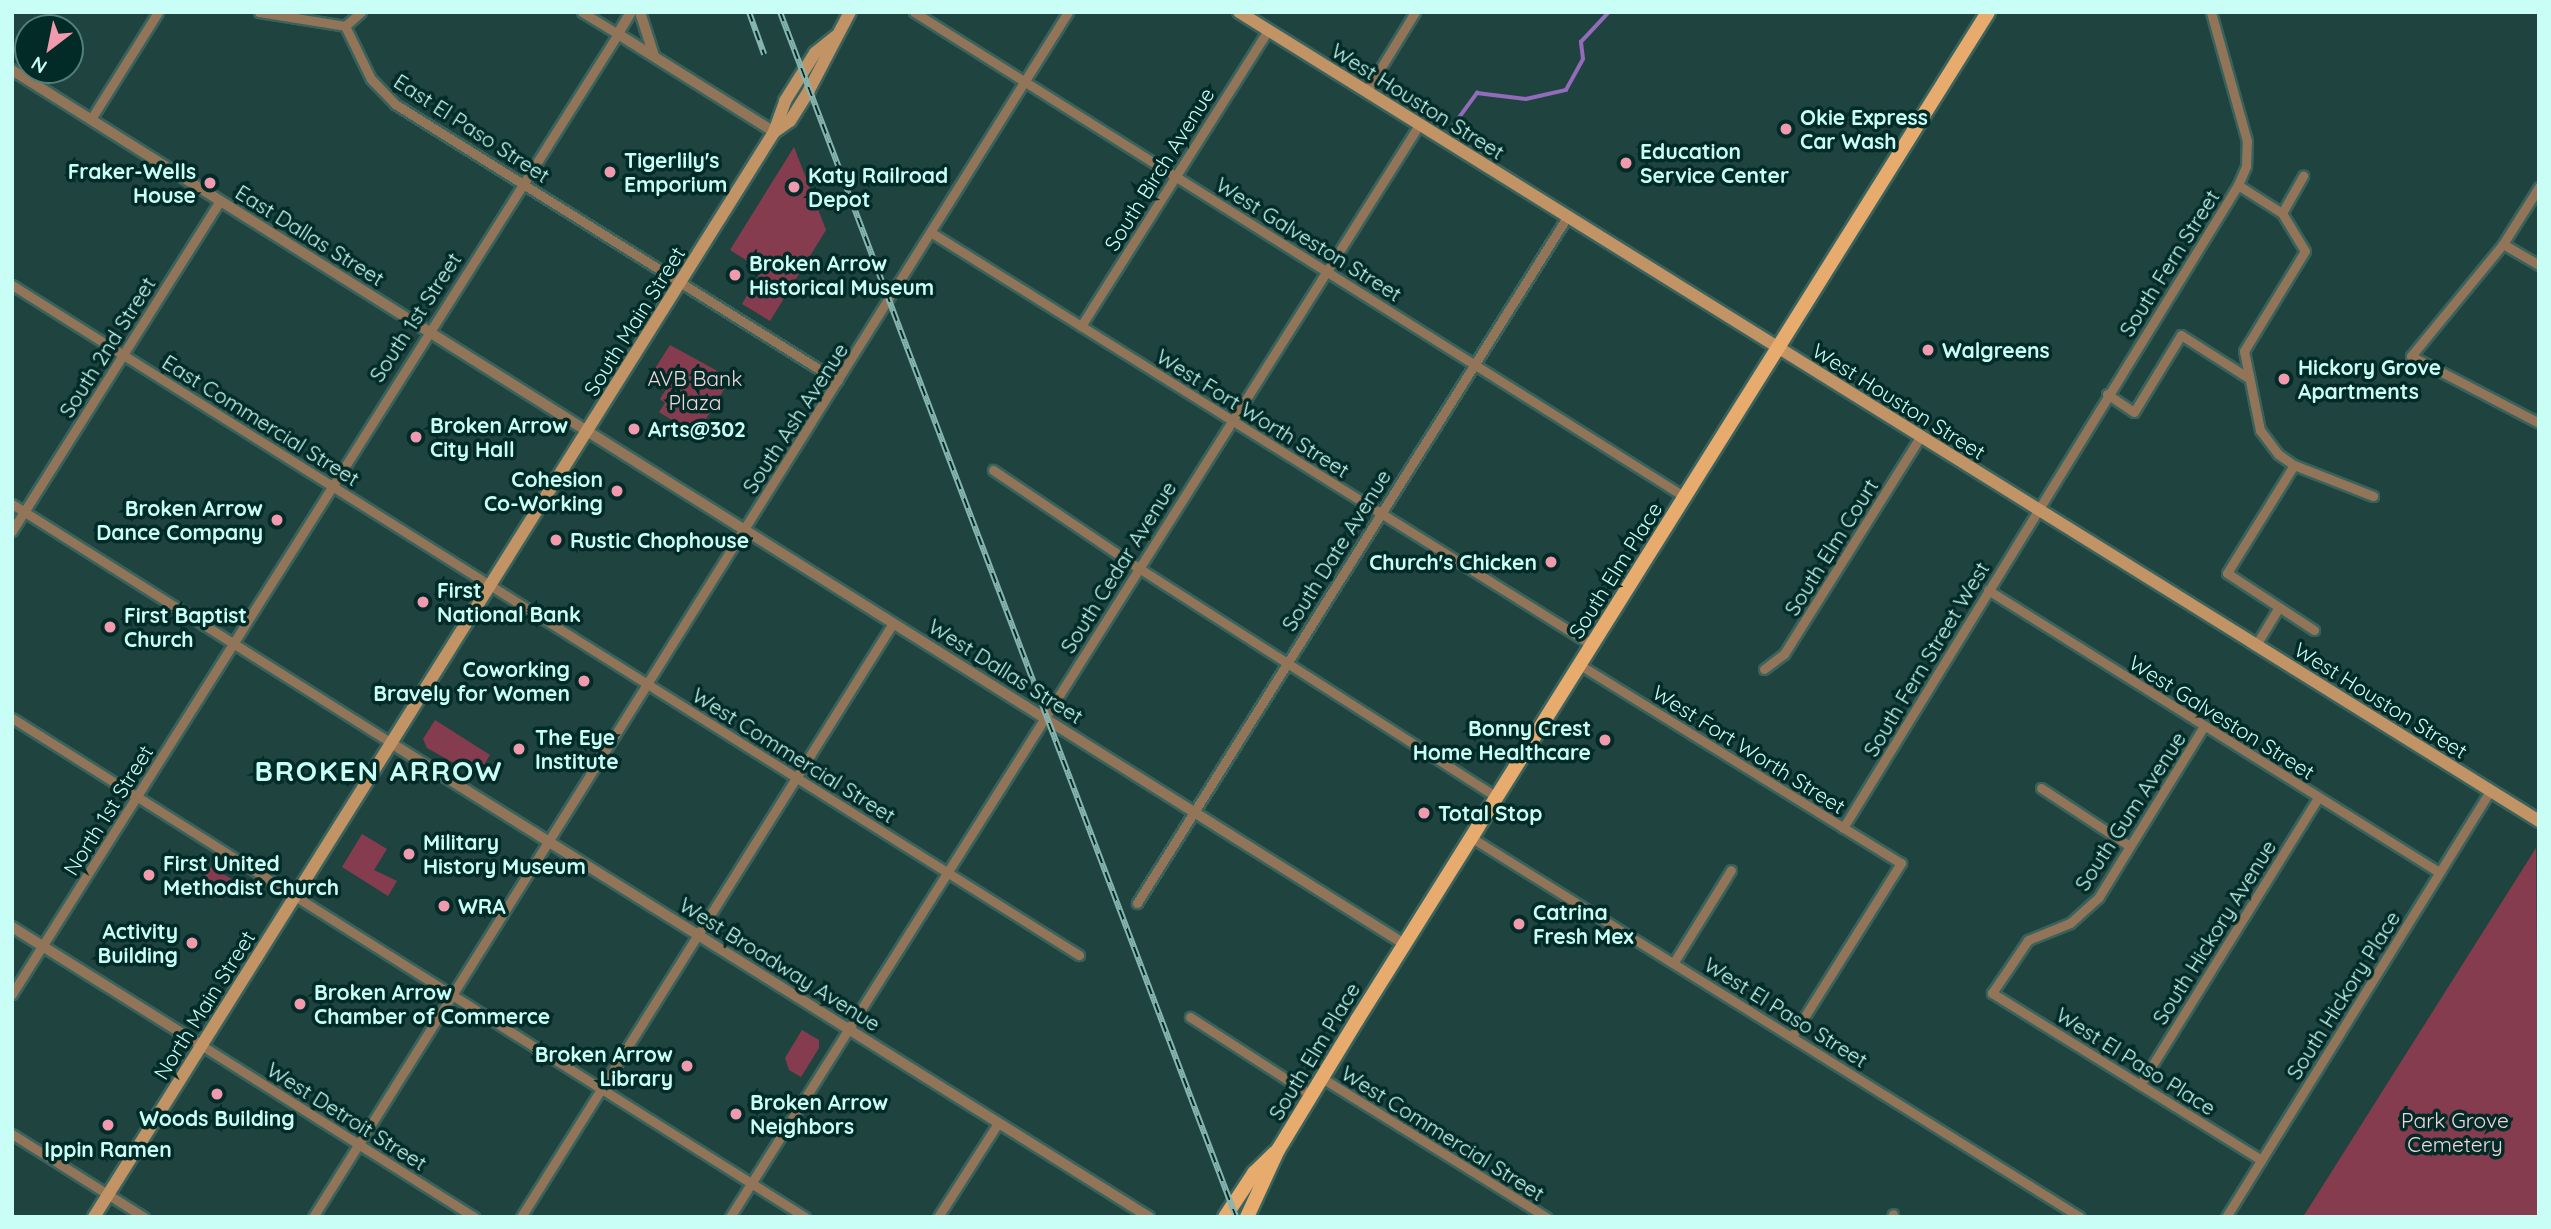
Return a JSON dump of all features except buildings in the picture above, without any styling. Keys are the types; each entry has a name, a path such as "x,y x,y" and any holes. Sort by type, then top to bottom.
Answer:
{"main road":[{"name":"South Main Street","path":"391,743 774,132 785,101 815,53 835,37 850,12"},
{"name":"West Houston Street","path":"1239,12 2539,821"},
{"name":"South Elm Place","path":"1247,1217 1278,1150 1404,944 1988,12"},
{"name":"North Main Street","path":"94,1217 391,743"},
{"name":"South Elm Place","path":"1225,1217 1254,1173 1278,1150"}],"street":[{"path":"91,119 158,12"},
{"path":"259,12 345,26 360,12"},
{"path":"582,12 774,132"},
{"name":"South 1st Street","path":"233,644 631,12"},
{"path":"640,12 646,41 655,58"},
{"name":"West Galveston Street","path":"914,12 1685,497"},
{"name":"South Ash Avenue","path":"313,1217 1068,12"},
{"path":"1366,92 1415,12"},
{"name":"South Fern Street","path":"2037,508 2238,185 2247,141 2213,14"},
{"name":"East El Paso Street","path":"345,26 382,93 680,282"},
{"name":"South Birch Avenue","path":"1081,326 1268,30"},
{"name":"East Dallas Street","path":"12,70 587,432"},
{"name":"South Cedar Avenue","path":"730,1217 847,1028 1045,719 1137,567 1419,125"},
{"path":"2281,213 2303,176"},
{"path":"2238,185 2281,213 2305,251 2244,351 2247,377 2260,430 2278,454 2294,465 2373,496"},
{"path":"2539,187 2503,244 2411,356 2539,423"},
{"name":"South 2nd Street","path":"12,531 220,201"},
{"name":"South Date Avenue","path":"1137,903 1567,217"},
{"name":"West Fort Worth Street","path":"932,233 1592,645"},
{"path":"2503,244 2539,265"},
{"path":"680,282 838,381"},
{"name":"East Commercial Street","path":"12,285 491,585"},
{"path":"2107,394 2134,412 2181,335 2247,377"},
{"name":"West Dallas Street","path":"587,432 1404,944"},
{"name":"South Elm Court","path":"1764,669 1784,654 1920,437"},
{"path":"2294,465 2227,573 2314,630"},
{"path":"993,470 1137,567 1497,797"},
{"path":"12,504 391,743"},
{"name":"South Fern Street West","path":"1843,828 2037,508"},
{"name":"West Commercial Street","path":"491,585 1079,955"},
{"name":"West Galveston Street","path":"1989,590 2439,872"},
{"path":"2256,645 2279,607"},
{"path":"522,1217 893,623"},
{"name":"North 1st Street","path":"12,994 233,644"},
{"name":"West Fort Worth Street","path":"1580,665 1901,863 1792,1037"},
{"path":"12,718 805,1217"},
{"name":"South Gum Avenue","path":"1992,993 2028,940 2070,923 2099,897 2128,845 2204,726"},
{"name":"West Broadway Avenue","path":"391,743 1147,1216"},
{"path":"2040,788 2128,845"},
{"name":"South Hickory Place","path":"2226,1217 2490,791"},
{"name":"South Hickory Avenue","path":"2140,1085 2318,797"},
{"name":"West El Paso Street","path":"1472,838 2080,1217"},
{"path":"1674,962 1731,870"},
{"path":"12,927 201,1045"},
{"name":"West El Paso Place","path":"1992,993 2262,1160"},
{"name":"West Commercial Street","path":"1191,1017 1311,1096"},
{"name":"West Detroit Street","path":"201,1045 474,1217"},
{"name":"West Commercial Street","path":"1322,1078 1546,1217"},
{"path":"938,1217 998,1123"},
{"path":"12,1134 144,1217"}],"green space":[{"path":"794,147 826,230 770,321 742,304 762,270 730,250"},
{"name":"AVB Bank Plaza","path":"670,345 723,374 728,383 696,435 659,412 665,403 660,399 672,380 654,370"},
{"path":"435,720 490,755 477,776 427,748 423,739"},
{"path":"362,834 387,849 374,870 397,881 388,896 342,867"},
{"name":"Park Grove Cemetery","path":"2536,848 2539,1217 2303,1217"},
{"path":"211,867 235,881 221,900 197,885"},
{"path":"802,1030 819,1040 819,1048 801,1077 789,1070 785,1058"}],"waterway":[{"path":"1450,130 1477,93 1526,99 1566,90 1583,59 1581,42 1609,12"}],"railway":[{"path":"749,12 764,54"},
{"path":"780,12 1236,1217"}],"place":[{"name":"Okie Express Car Wash","path":"1786,129"},
{"name":"Education Service Center","path":"1626,163"},
{"name":"Tigerlily's Emporium","path":"610,172"},
{"name":"Fraker-Wells House","path":"210,183"},
{"name":"Katy Railroad Depot","path":"794,187"},
{"name":"Broken Arrow Historical Museum","path":"735,275"},
{"name":"Walgreens","path":"1928,350"},
{"name":"Hickory Grove Apartments","path":"2284,379"},
{"name":"Arts@302","path":"634,429"},
{"name":"Broken Arrow City Hall","path":"416,437"},
{"name":"Cohesion Co-Working","path":"617,491"},
{"name":"Broken Arrow Dance Company","path":"277,520"},
{"name":"Rustic Chophouse","path":"556,540"},
{"name":"Church's Chicken","path":"1551,562"},
{"name":"First National Bank","path":"423,602"},
{"name":"First Baptist Church","path":"110,627"},
{"name":"Coworking Bravely for Women","path":"584,681"},
{"name":"Bonny Crest Home Healthcare","path":"1605,740"},
{"name":"The Eye Institute","path":"519,749"},
{"name":"Total Stop","path":"1424,813"},
{"name":"Military History Museum","path":"409,854"},
{"name":"First United Methodist Church","path":"149,875"},
{"name":"WRA","path":"444,906"},
{"name":"Catrina Fresh Mex","path":"1519,924"},
{"name":"Activity Building","path":"192,943"},
{"name":"Broken Arrow Chamber of Commerce","path":"300,1004"},
{"name":"Broken Arrow Library","path":"687,1066"},
{"name":"Woods Building","path":"217,1094"},
{"name":"Broken Arrow Neighbors","path":"736,1114"},
{"name":"Ippin Ramen","path":"108,1125"}],"district":[{"name":"BROKEN ARROW","path":"379,771"}]}
